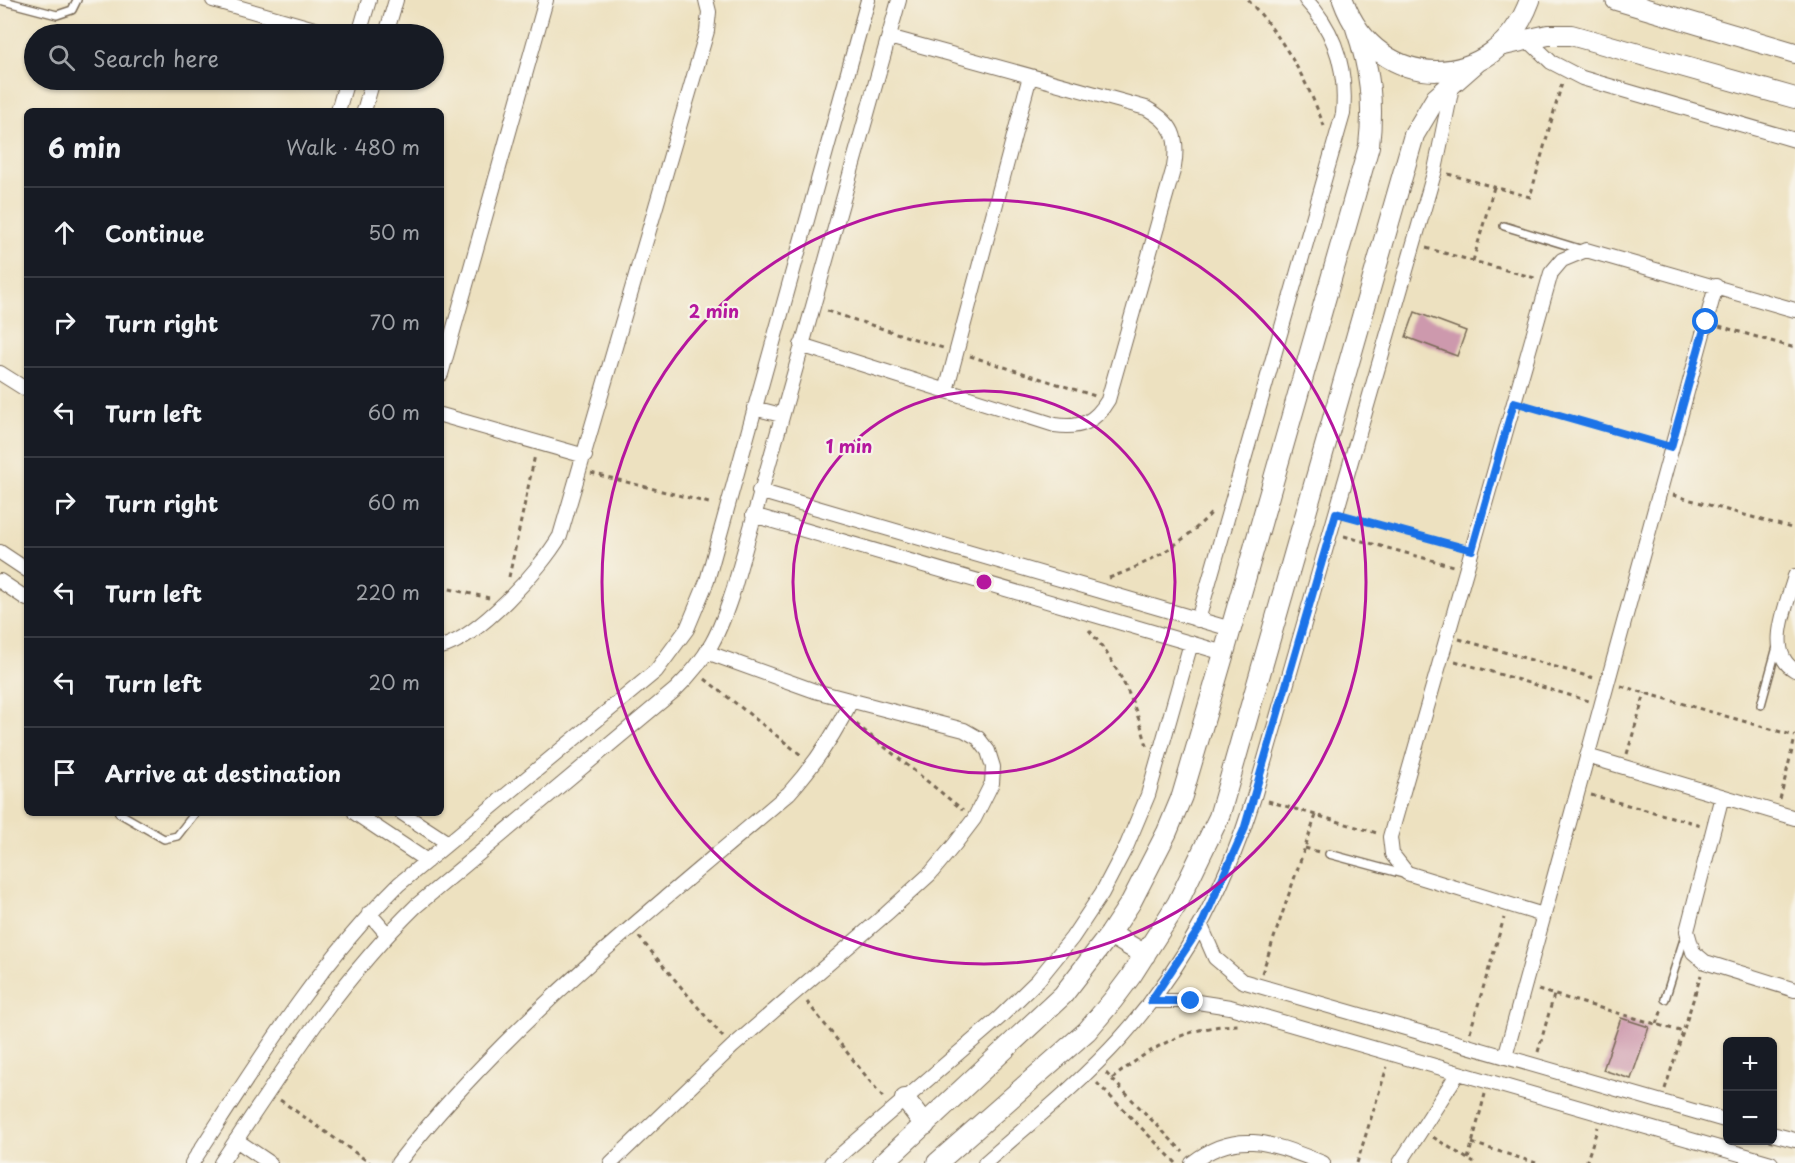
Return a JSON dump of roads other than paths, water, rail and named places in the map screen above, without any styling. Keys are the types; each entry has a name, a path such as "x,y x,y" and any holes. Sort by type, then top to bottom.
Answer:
{"street":[{"path":"217,0 298,24"},
{"path":"362,24 369,0"},
{"path":"389,24 396,0"},
{"path":"444,363 546,0"},
{"path":"444,646 457,643 504,601 549,555 561,536 707,31 710,12 706,0"},
{"path":"192,1163 296,1003 369,914 448,843 656,671 673,651 699,606 868,0"},
{"path":"221,1163 335,996 387,934 416,906 694,671 709,653 726,614 899,0"},
{"path":"1197,620 1343,114 1341,66 1331,35 1306,0"},
{"path":"882,1163 1063,995 1110,934 1150,867 1182,796 1369,146 1372,122 1370,75 1356,28 1343,0"},
{"path":"937,1163 1087,1031 1144,956 1190,880 1219,817 1407,157 1424,115 1436,98 1477,63 1504,45 1516,31 1530,0"},
{"path":"1616,0 1795,53"},
{"path":"1356,28 1383,56 1419,70 1458,69 1477,63"},
{"path":"1504,45 1526,38 1560,35 1594,39 1795,98"},
{"path":"801,345 1055,425 1071,428 1087,424 1100,414 1108,400 1174,167 1177,149 1173,131 1162,117 1146,108 889,37"},
{"path":"1526,38 1537,51 1565,71 1795,140"},
{"path":"946,391 1030,76"},
{"path":"985,1163 1091,1068 1151,1001 1201,926 1231,863 1254,797 1435,170 1454,82"},
{"path":"339,108 343,90"},
{"path":"365,108 370,90"},
{"path":"1543,915 1415,877 1395,862 1390,837 1548,282 1562,260 1586,250 1795,310"},
{"path":"1505,1057 1716,286"},
{"path":"0,373 24,388"},
{"path":"754,408 781,415"},
{"path":"444,417 538,443 583,463"},
{"path":"759,491 1231,630"},
{"path":"753,515 1224,653"},
{"path":"0,552 24,568"},
{"path":"1795,576 1779,639 1782,658 1795,670"},
{"path":"0,581 24,597"},
{"path":"831,1163 999,1018 1038,980 1072,938 1102,893 1127,845 1148,795 1191,643"},
{"path":"611,1163 732,1047 930,874 974,819 992,783 993,767 988,751 978,738 964,730 779,680 709,653"},
{"path":"398,1163 449,1101 501,1046 556,994 789,793 814,765 851,701"},
{"path":"1587,756 1795,818"},
{"path":"1722,796 1687,931 1693,952 1705,962 1795,990"},
{"path":"360,816 427,861"},
{"path":"407,816 448,843"},
{"path":"369,914 387,934"},
{"path":"1201,926 1215,958 1242,981 1723,1120"},
{"path":"1110,934 1144,956"},
{"path":"1151,1001 1191,1001 1230,1007 1771,1163"},
{"path":"1400,1163 1458,1072"},
{"path":"898,1104 925,1125"},
{"path":"1777,1135 1795,1140"},
{"path":"236,1140 270,1163"},
{"path":"1192,1162 1220,1146 1250,1141 1281,1147 1323,1163"}],"lane":[{"path":"0,0 57,15 72,10 77,0"},
{"path":"1504,226 1586,250"},
{"path":"1761,705 1779,639"},
{"path":"124,816 164,839 177,836 193,816"},
{"path":"1329,854 1415,877"},
{"path":"1665,999 1687,931"}]}
